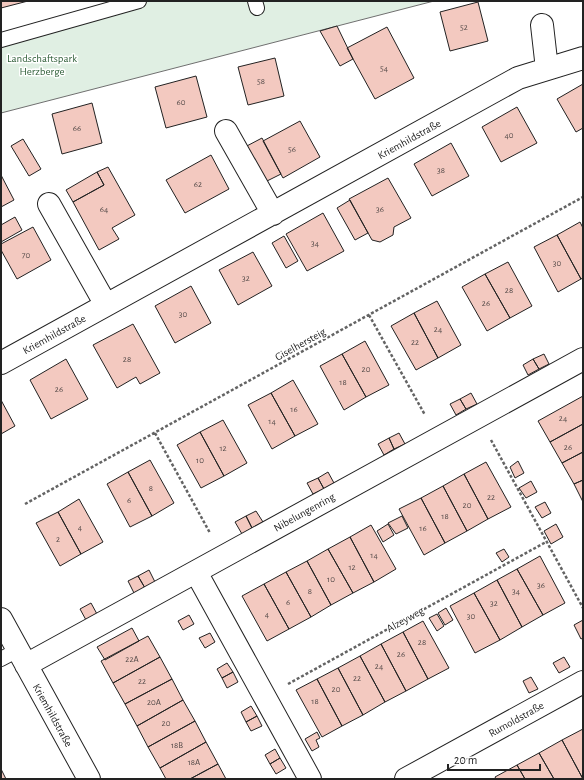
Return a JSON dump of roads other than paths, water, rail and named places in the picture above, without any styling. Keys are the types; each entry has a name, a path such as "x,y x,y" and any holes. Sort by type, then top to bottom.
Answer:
{"street":[{"path":"542,25 547,69"},
{"name":"Kriemhildstraße","path":"1,363 518,78 583,58"},
{"path":"226,131 273,214"},
{"path":"49,204 106,305"},
{"name":"Nibelungenring","path":"15,658 196,572 222,556 583,359"},
{"path":"196,572 310,779"},
{"name":"Kriemhildstraße","path":"1,619 15,658 89,779"},
{"name":"Rumoldstraße","path":"406,779 583,682"}],"lane":[{"path":"1,40 139,1"}],"park label":[{"name":"Landschaftspark Herzberge","path":"42,64"}]}
